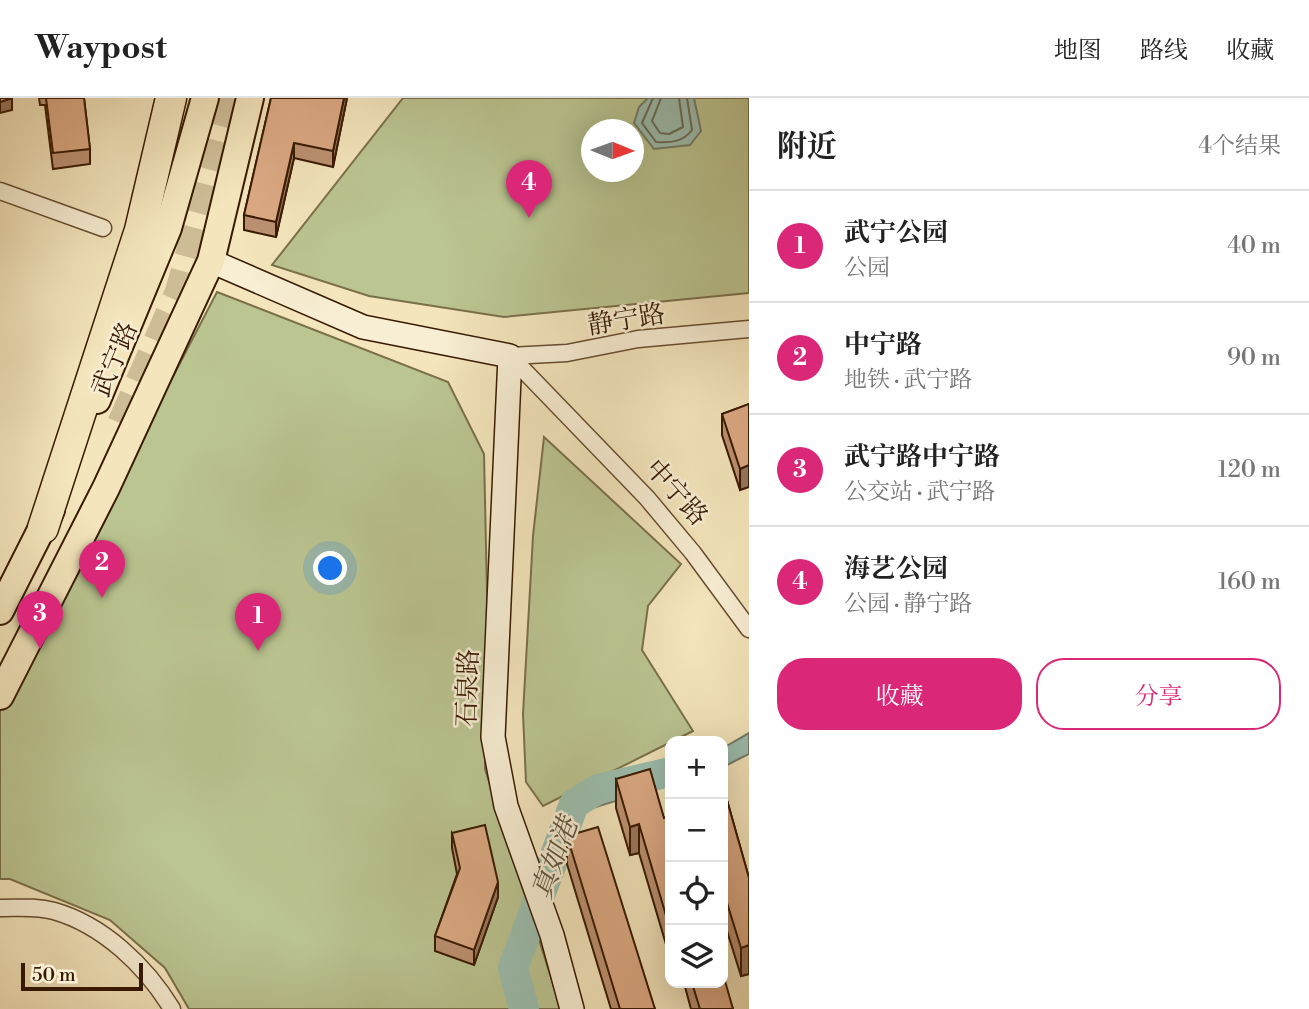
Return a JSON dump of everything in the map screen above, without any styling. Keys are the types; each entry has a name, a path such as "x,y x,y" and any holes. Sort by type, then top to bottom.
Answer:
{"highway":[{"path":"43,528 140,230 171,98"}],"main road":[{"name":"武宁路","path":"0,611 43,528 169,228 205,98"},
{"path":"0,696 106,488 211,261 250,98"}],"street":[{"path":"0,191 103,228"},
{"path":"211,261 363,327 510,356"},
{"name":"静宁路","path":"510,356 567,353 638,340 749,329"},
{"name":"中宁路","path":"510,356 647,498 694,553 749,629"},
{"name":"石泉路","path":"510,356 493,737 506,806 552,935 572,1009"},
{"path":"0,908 23,906 54,911 97,932 155,981 172,1009"}],"green space":[{"path":"403,98 749,98 749,293 504,317 369,296 272,265"},
{"path":"217,292 448,382 484,454 487,594 485,769 561,1009 189,1009 165,968 110,920 10,879 0,879 0,709"},
{"path":"544,437 681,564 648,606 642,650 693,731 683,736 665,736 665,745 543,806 526,782 523,714 533,536"}],"water":[{"path":"648,98 694,98 701,131 690,145 654,149 644,136 644,119 635,119 639,107"},
{"path":"749,733 749,754 728,764 728,745"},
{"path":"665,770 665,786 583,811 551,895 546,881 546,852 574,804 611,786"},
{"path":"525,903 532,918 513,968 528,1009 516,1009 509,967"}],"building":[{"path":"46,98 84,98 90,149 53,153"},
{"path":"271,98 344,98 333,151 294,143 276,222 244,215"},
{"path":"749,404 749,465 740,469 722,414"},
{"path":"650,769 665,818 665,912 639,824 630,827 616,779"},
{"path":"728,804 749,878 749,945 741,948 728,906"},
{"path":"485,825 498,882 474,950 435,936 460,868 452,833"},
{"path":"598,827 655,1009 620,1009 567,836"},
{"path":"694,988 727,988 733,1009 700,1009"}],"waterway":[{"name":"真如港","path":"524,1009 513,968 574,804 598,789 665,773"}],"tunnel":[{"path":"122,424 180,292 233,98"}],"place":[{"name":"海艺公园","path":"529,218"},
{"name":"中宁路","path":"102,598"},
{"name":"武宁路中宁路","path":"40,649"},
{"name":"武宁公园","path":"258,651"}]}
